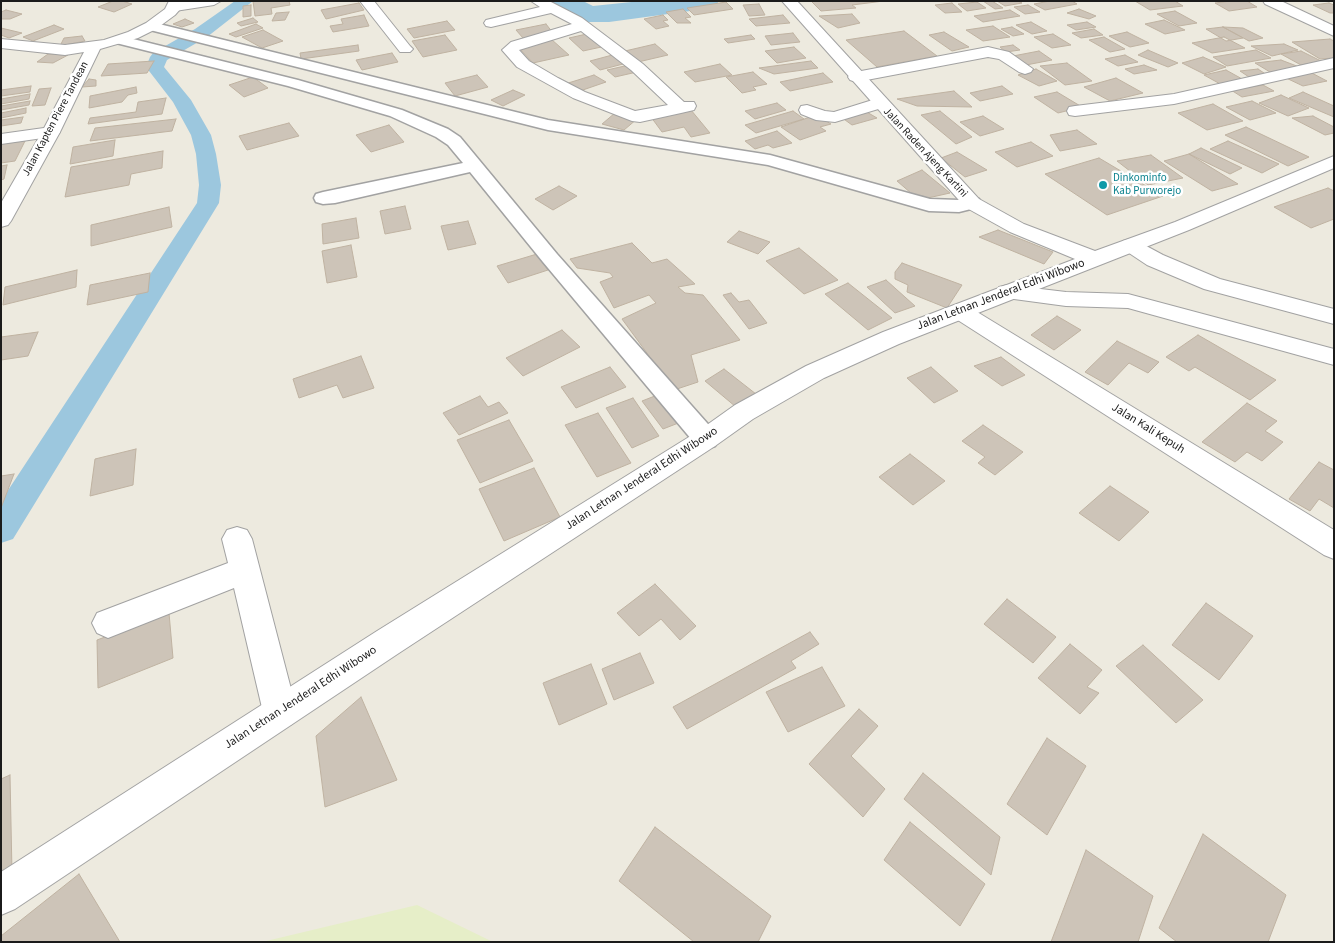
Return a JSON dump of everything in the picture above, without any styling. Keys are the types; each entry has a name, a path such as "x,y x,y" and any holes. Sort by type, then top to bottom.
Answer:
{"street":[{"path":"94,47 121,40 151,26 175,4 214,1"},
{"path":"367,1 405,49"},
{"path":"1270,1 1334,32"},
{"name":"Jalan Raden Ajeng Kartini","path":"790,2 972,204 1017,228 1095,259"},
{"path":"491,23 544,5 591,30 684,107 640,117 632,116 552,81 523,64 510,50 516,44 582,26"},
{"path":"151,26 548,125 770,160 812,170 916,202 942,206 972,204"},
{"path":"121,40 292,83 396,113 442,132 454,140 550,258 706,439"},
{"name":"Jalan Kapten Piere Tandean","path":"1,43 48,49 94,47 51,132 1,220"},
{"path":"856,77 988,52 1004,55 1025,69"},
{"path":"1075,111 1174,99 1334,63"},
{"path":"807,110 822,116 835,116 879,103"},
{"path":"1,139 51,132"},
{"name":"Jalan Letnan Jenderal Edhi Wibowo","path":"1,895 280,712 706,439 744,412 815,372 891,338 1130,244 1182,226 1334,161"},
{"path":"323,198 340,196 360,190 476,166"},
{"path":"1130,244 1155,260 1212,284 1334,317"},
{"path":"1007,292 1066,299 1128,301 1334,357"},
{"name":"Jalan Kali Kepuh","path":"961,312 1334,546"},
{"path":"237,539 280,712"},
{"path":"108,623 245,570"}],"green space":[{"path":"417,905 493,942 262,942"}],"building":[{"path":"113,1 132,4 114,12 98,7"},
{"path":"253,1 289,1 290,5 271,8 272,14 255,16"},
{"path":"811,1 884,1 852,5 856,8 821,11"},
{"path":"983,1 992,1 1003,8 995,9"},
{"path":"997,1 1018,1 1022,3 1005,6"},
{"path":"1050,1 1072,1 1077,4 1045,10 1034,4"},
{"path":"1135,1 1175,1 1183,6 1150,10"},
{"path":"1247,1 1257,7 1229,11 1215,3"},
{"path":"726,2 733,9 694,15 687,8"},
{"path":"977,2 986,8 967,11 958,4"},
{"path":"359,3 364,10 326,19 321,10"},
{"path":"952,3 962,12 945,13 935,5"},
{"path":"1329,3 1334,5 1334,13 1313,5"},
{"path":"759,4 765,15 749,16 743,5"},
{"path":"251,5 251,16 243,17 243,6"},
{"path":"1028,5 1040,12 1025,14 1014,7"},
{"path":"683,9 691,17 685,18 691,23 677,23 666,12"},
{"path":"1079,9 1096,16 1089,19 1067,13"},
{"path":"6,10 22,14 10,19 1,19 1,12"},
{"path":"1010,10 1020,16 983,22 974,16"},
{"path":"1175,11 1197,23 1179,26 1157,14"},
{"path":"289,12 285,20 272,21 276,13"},
{"path":"852,14 860,23 838,28 819,16"},
{"path":"364,15 369,26 333,32 330,26 343,24 341,19"},
{"path":"663,15 668,20 663,21 669,26 656,29 644,19"},
{"path":"783,15 790,23 756,26 749,19"},
{"path":"253,18 258,22 241,26 237,23"},
{"path":"185,19 194,23 182,27 173,24"},
{"path":"1164,20 1185,30 1165,34 1145,24"},
{"path":"447,21 455,30 414,38 407,29"},
{"path":"1031,22 1047,31 1032,34 1016,25"},
{"path":"1087,22 1096,27 1076,30 1067,25"},
{"path":"256,24 263,28 236,37 229,34"},
{"path":"546,24 553,33 523,38 516,30"},
{"path":"54,25 64,29 33,41 23,37"},
{"path":"993,26 1010,37 983,41 966,30"},
{"path":"1012,27 1024,34 1013,36 1001,29"},
{"path":"1223,27 1243,38 1226,41 1206,29"},
{"path":"1223,27 1243,28 1263,38 1249,41"},
{"path":"1,28 22,33 9,38 1,35"},
{"path":"1094,29 1103,35 1081,38 1072,33"},
{"path":"263,30 283,41 262,48 242,37"},
{"path":"904,31 937,56 877,67 846,40"},
{"path":"944,32 969,47 952,51 929,35"},
{"path":"1127,32 1149,43 1130,47 1109,36"},
{"path":"591,33 606,46 583,51 569,38"},
{"path":"793,33 800,42 771,45 765,36"},
{"path":"1053,34 1071,45 1052,48 1034,37"},
{"path":"445,35 457,50 423,57 412,41"},
{"path":"751,35 755,39 728,43 724,39"},
{"path":"82,36 85,41 60,46 64,38"},
{"path":"1104,37 1125,49 1110,52 1089,40"},
{"path":"1224,37 1245,48 1212,53 1192,43"},
{"path":"551,39 569,55 533,63 517,46"},
{"path":"1330,39 1334,41 1334,58 1320,59 1292,42"},
{"path":"655,44 668,55 638,62 625,51"},
{"path":"1284,44 1298,50 1272,56 1251,46"},
{"path":"358,45 359,51 301,59 300,53"},
{"path":"1013,45 1020,50 1006,52 1000,47"},
{"path":"794,47 806,58 777,63 765,51"},
{"path":"1148,50 1178,63 1168,67 1138,55"},
{"path":"1256,50 1271,58 1227,66 1213,57"},
{"path":"1039,51 1052,60 1026,65 1013,56"},
{"path":"1301,51 1321,61 1301,65 1281,54"},
{"path":"392,53 398,62 362,70 356,60"},
{"path":"48,54 68,55 53,63 37,62"},
{"path":"616,54 627,63 600,70 590,61"},
{"path":"1125,55 1138,62 1118,66 1105,59"},
{"path":"1203,57 1226,67 1204,74 1182,63"},
{"path":"1281,60 1302,68 1270,72 1255,63"},
{"path":"154,61 147,73 101,76 108,64"},
{"path":"811,61 818,68 774,74 759,68"},
{"path":"1067,63 1092,81 1065,85 1040,66"},
{"path":"720,64 732,75 695,82 684,72"},
{"path":"629,65 637,72 615,77 607,70"},
{"path":"1144,65 1157,70 1134,74 1125,69"},
{"path":"1036,69 1057,81 1039,86 1018,75"},
{"path":"1258,69 1267,75 1249,77 1240,71"},
{"path":"1226,70 1244,80 1222,85 1204,75"},
{"path":"1308,71 1327,81 1303,86 1284,77"},
{"path":"753,72 767,84 753,87 756,90 742,93 726,77"},
{"path":"823,73 833,82 790,91 780,82"},
{"path":"477,75 488,87 455,96 445,83"},
{"path":"594,75 606,82 577,92 565,84"},
{"path":"253,77 268,88 244,97 229,85"},
{"path":"1116,78 1143,93 1110,101 1084,87"},
{"path":"89,79 96,80 96,86 82,87"},
{"path":"1263,85 1274,91 1242,97 1231,90"},
{"path":"31,86 30,92 1,96 1,90"},
{"path":"1002,86 1013,94 980,101 970,93"},
{"path":"136,87 137,93 128,95 122,102 89,108 90,96"},
{"path":"51,88 45,105 32,106 39,89"},
{"path":"513,90 525,95 503,106 491,100"},
{"path":"954,91 972,107 917,106 897,99"},
{"path":"1057,92 1082,107 1058,113 1034,97"},
{"path":"1303,92 1334,106 1334,117 1289,98"},
{"path":"30,94 29,99 1,104 1,99"},
{"path":"1281,95 1309,108 1288,116 1259,103"},
{"path":"166,98 162,114 88,124 90,118 136,112 138,102"},
{"path":"30,101 29,105 1,110 1,106"},
{"path":"1252,101 1276,113 1250,120 1226,107"},
{"path":"777,103 786,110 755,119 745,111"},
{"path":"1213,104 1243,121 1207,130 1178,113"},
{"path":"26,108 26,113 1,118 1,113"},
{"path":"691,110 710,133 691,137 684,127 662,132 651,117"},
{"path":"793,111 804,119 756,133 745,125"},
{"path":"865,111 877,118 852,125 841,117"},
{"path":"940,111 972,137 956,144 921,115"},
{"path":"615,113 637,119 624,130 602,124"},
{"path":"816,115 831,124 820,127 826,131 800,140 781,127"},
{"path":"983,116 1004,129 980,136 960,122"},
{"path":"1313,116 1334,127 1334,133 1325,135 1292,118"},
{"path":"23,117 21,123 1,126 1,120"},
{"path":"176,119 172,131 90,141 95,128"},
{"path":"289,123 299,136 247,150 239,136"},
{"path":"389,125 404,142 371,152 356,135"},
{"path":"1246,127 1309,157 1288,166 1225,135"},
{"path":"1077,130 1097,144 1060,151 1050,135"},
{"path":"777,131 792,143 773,148 768,145 755,149 745,141"},
{"path":"115,140 113,156 70,164 73,147"},
{"path":"25,141 15,161 1,163 1,144"},
{"path":"1228,141 1279,164 1262,173 1210,149"},
{"path":"1031,142 1053,156 1017,167 995,152"},
{"path":"1201,148 1242,168 1230,174 1189,154"},
{"path":"163,151 162,168 131,174 129,185 65,197 71,167"},
{"path":"957,152 987,170 965,177 941,158"},
{"path":"1189,154 1238,184 1212,191 1164,161"},
{"path":"1151,155 1183,178 1148,185 1117,161"},
{"name":"Dinkominfo Kab Purworejo","path":"1099,158 1163,196 1107,215 1045,174"},
{"path":"7,165 4,179 1,180 1,166"},
{"path":"922,170 950,193 919,200 897,181"},
{"path":"559,186 577,196 553,210 535,199"},
{"path":"1328,188 1334,191 1334,219 1311,228 1274,207"},
{"path":"405,206 411,229 385,234 380,211"},
{"path":"169,207 172,227 91,246 91,225"},
{"path":"356,218 359,238 323,244 322,224"},
{"path":"468,221 476,244 448,250 441,226"},
{"path":"998,230 1053,252 1044,264 979,237"},
{"path":"739,231 770,242 758,254 727,242"},
{"path":"632,243 652,263 667,259 695,284 678,287 685,293 703,295 740,340 691,355 698,382 674,390 622,319 656,303 649,295 614,308 600,282 613,277 610,273 577,268 570,259"},
{"path":"351,245 357,277 327,283 322,251"},
{"path":"799,248 838,280 804,294 766,261"},
{"path":"537,254 548,270 508,283 497,266"},
{"path":"902,263 962,285 947,308 907,292 908,285 895,279 895,272"},
{"path":"77,270 76,287 3,305 5,287"},
{"path":"150,273 148,292 87,305 90,285"},
{"path":"886,280 915,306 895,313 867,287"},
{"path":"848,283 892,318 868,330 825,294"},
{"path":"731,293 739,302 749,300 767,323 749,329 723,295"},
{"path":"1057,316 1081,330 1054,350 1031,335"},
{"path":"562,330 580,347 523,376 506,358"},
{"path":"38,332 28,356 1,360 1,337"},
{"path":"1198,335 1276,380 1250,400 1195,367 1189,371 1166,357"},
{"path":"1117,341 1159,362 1148,373 1129,363 1108,385 1085,372"},
{"path":"361,356 374,388 343,398 337,385 299,398 293,379"},
{"path":"1001,357 1025,375 1002,386 974,366"},
{"path":"610,367 626,387 576,408 561,387"},
{"path":"931,367 958,391 934,403 907,378"},
{"path":"724,369 756,394 736,407 705,381"},
{"path":"660,394 681,422 663,429 642,401"},
{"path":"480,396 488,407 499,402 508,413 459,435 443,413"},
{"path":"633,398 659,436 632,448 606,408"},
{"path":"1247,403 1277,421 1265,431 1283,442 1262,461 1247,452 1235,462 1202,442"},
{"path":"598,413 631,463 597,477 565,425"},
{"path":"509,420 533,461 480,483 457,440"},
{"path":"983,425 1023,452 995,475 978,463 985,457 962,441"},
{"path":"136,449 133,485 90,496 95,459"},
{"path":"910,454 945,481 913,505 879,477"},
{"path":"1319,462 1334,470 1334,508 1319,499 1310,511 1289,499"},
{"path":"534,468 560,517 504,541 479,489"},
{"path":"14,474 1,508 1,476"},
{"path":"1110,486 1149,512 1119,541 1079,513"},
{"path":"655,584 696,626 680,640 661,619 639,636 617,613"},
{"path":"1007,599 1056,637 1033,663 984,624"},
{"path":"1206,603 1253,636 1219,680 1172,645"},
{"path":"169,613 173,658 98,688 97,640"},
{"path":"810,632 819,644 791,661 796,668 687,729 673,707"},
{"path":"1070,644 1102,670 1087,687 1099,693 1080,714 1038,678"},
{"path":"1143,645 1203,700 1176,723 1116,666"},
{"path":"640,653 654,683 614,700 602,669"},
{"path":"591,664 607,704 559,725 543,683"},
{"path":"822,667 845,706 788,732 766,692"},
{"path":"361,697 397,780 325,807 316,736"},
{"path":"859,709 878,726 851,756 885,789 863,817 809,764"},
{"path":"1047,738 1086,766 1047,835 1007,804"},
{"path":"923,773 1000,837 991,875 904,799"},
{"path":"10,775 12,873 1,879 1,779"},
{"path":"910,822 985,884 960,926 884,860"},
{"path":"655,827 771,916 758,942 694,942 619,881"},
{"path":"1203,834 1286,895 1268,942 1177,942 1159,928"},
{"path":"1086,850 1153,896 1138,942 1051,942"},
{"path":"79,874 120,942 1,942 1,936"}],"waterway":[{"path":"1,529 208,203 210,185 206,154 201,135 182,100 155,67 159,57 201,33 245,1"},
{"path":"565,1 588,14 609,14 705,1"}],"place":[{"name":"Dinkominfo Kab Purworejo","path":"1103,185"}]}
